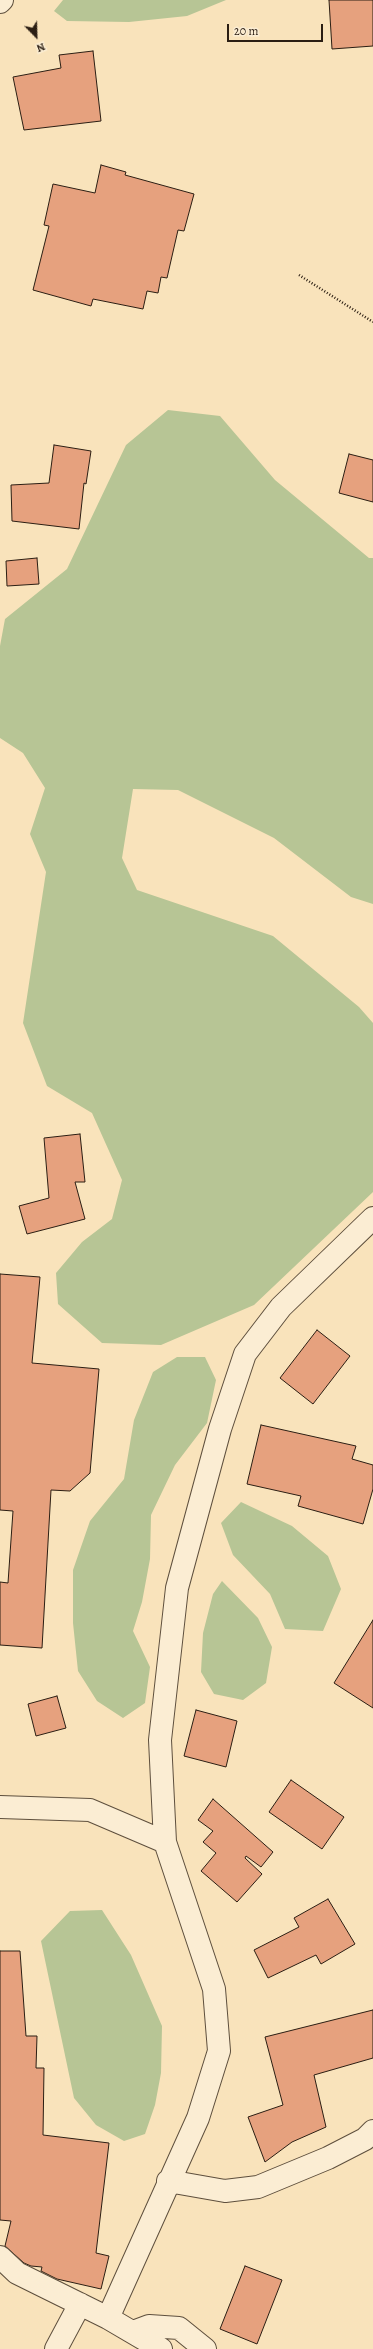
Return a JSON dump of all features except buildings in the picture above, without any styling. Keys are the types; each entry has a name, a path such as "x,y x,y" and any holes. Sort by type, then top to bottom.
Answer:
{"street":[{"path":"108,2318 168,2181 198,2118 219,2051 214,1989 165,1842 160,1740 176,1588 220,1429 246,1354 281,1307 373,1218"},
{"path":"0,1807 90,1810 165,1842"},
{"path":"168,2181 225,2191 258,2187 328,2158 365,2139 373,2131"},
{"path":"0,2257 18,2273 108,2318 161,2349"},
{"path":"56,2349 80,2304"},
{"path":"132,2332 149,2326 179,2328 204,2349"}],"path":[{"path":"299,275 373,322"}],"green space":[{"path":"63,0 226,0 187,16 129,22 67,21 54,11"},
{"path":"168,410 220,416 275,480 369,558 373,558 373,904 351,897 274,838 178,790 133,789 122,858 137,890 273,936 359,1007 373,1023 373,1192 254,1305 161,1345 102,1343 58,1304 56,1273 82,1242 112,1219 122,1180 92,1113 47,1086 23,1023 46,872 30,834 45,788 23,753 0,738 0,646 5,619 67,569 126,445"},
{"path":"177,1357 205,1357 216,1380 207,1423 175,1465 151,1515 150,1559 142,1602 133,1631 150,1667 145,1703 123,1718 97,1701 78,1671 73,1623 73,1570 90,1521 124,1479 134,1420 153,1372"},
{"path":"241,1502 292,1526 328,1556 341,1589 323,1631 285,1629 270,1594 233,1555 221,1523"},
{"path":"222,1581 258,1618 272,1647 266,1683 243,1700 214,1694 201,1672 203,1633 213,1594"},
{"path":"102,1910 131,1955 162,2026 161,2073 155,2105 145,2134 124,2141 96,2125 74,2098 41,1941 70,1911"}]}
